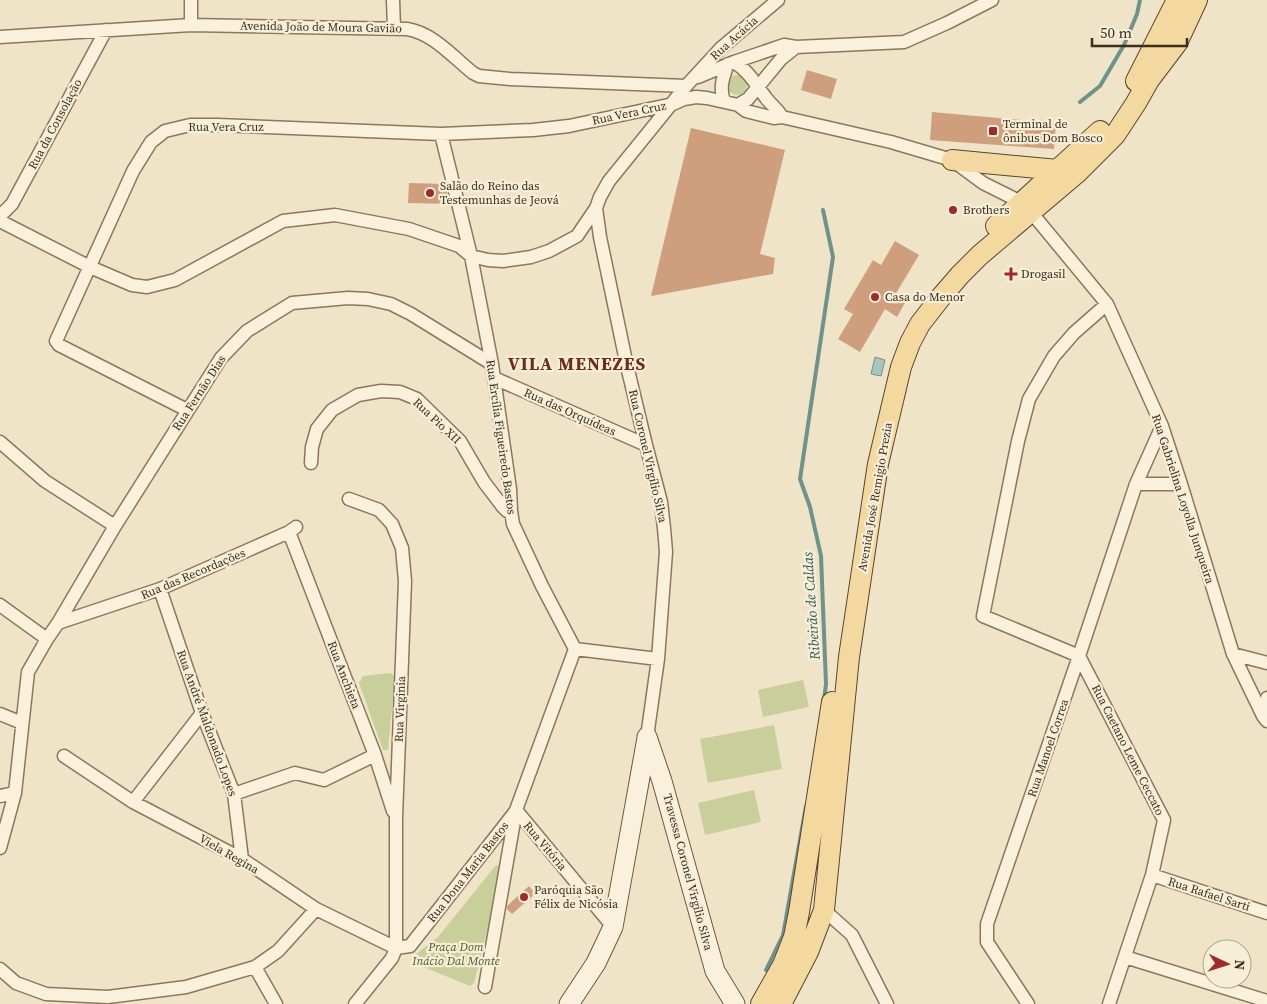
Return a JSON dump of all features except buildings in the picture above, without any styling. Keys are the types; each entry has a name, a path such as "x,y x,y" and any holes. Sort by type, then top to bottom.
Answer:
{"main road":[{"name":"Avenida José Remigio Prezia","path":"780,1004 808,952 824,910 849,657 878,464 901,367 910,343 920,324 940,297 1026,207 1058,170 1113,118 1143,68 1177,0"},
{"name":"Avenida José Remigio Prezia","path":"761,1004 783,965 794,938 875,430 891,372 911,317 950,271 1026,207 1078,172 1115,135 1149,80 1177,43 1197,0"},
{"path":"952,160 1058,170"}],"street":[{"path":"191,25 192,0"},
{"path":"393,0 394,28"},
{"name":"Rua Acácia","path":"690,82 721,48 778,0"},
{"path":"0,221 90,267 132,285 147,287 175,280 284,221 335,215 408,228 459,246 471,256 488,260 503,261 531,257 549,251 577,236 596,208 609,182 690,82 731,63 784,45 796,47 904,42 992,0"},
{"name":"Avenida João de Moura Gavião","path":"0,37 191,25 394,28 416,30 430,37 473,74 479,76 690,82"},
{"name":"Rua da Consolação","path":"0,216 12,204 106,30"},
{"path":"738,104 748,99 781,59 796,47"},
{"path":"731,63 743,69 765,97 778,109 782,117"},
{"path":"731,63 722,82 724,101 738,104 746,111 774,118 782,117 891,142 952,160 983,183 1026,207"},
{"name":"Rua Vera Cruz","path":"187,410 59,345 56,341 133,171 151,142 165,131 190,125 441,134 533,130 569,126 673,104 684,99 696,97 724,101"},
{"name":"Rua Ercília Figueiredo Bastos","path":"441,134 471,256 492,364 510,489 513,524 542,586 575,649"},
{"name":"Rua Gabrielina Loyolla Junqueira","path":"1026,207 1107,304 1162,426 1232,654 1265,718"},
{"name":"Rua Coronel Virgílio Silva","path":"569,1004 596,963 613,927 647,737 658,658 665,560 661,502 627,366 600,237 596,208"},
{"name":"Rua Fernão Dias","path":"0,848 14,793 28,672 187,410 221,358 247,331 292,303 348,298 368,299 390,304 411,314 492,364"},
{"path":"1079,656 983,616 1018,441 1029,399 1054,356 1074,333 1107,304"},
{"name":"Rua das Orquídeas","path":"494,378 646,445"},
{"name":"Rua Pio XII","path":"311,463 312,447 317,429 332,410 358,395 381,391 400,392 417,399 460,441 484,482 503,507 511,512"},
{"name":"Rua Manoel Correa","path":"1028,1004 987,942 987,924 1136,484 1162,426"},
{"path":"0,442 45,480 115,526"},
{"path":"1136,484 1181,484"},
{"name":"Rua Virginia","path":"349,499 379,510 392,524 402,548 405,581 396,818 396,948"},
{"name":"Rua Anchieta","path":"293,530 396,818"},
{"name":"Rua das Recordações","path":"58,623 160,589 293,530"},
{"name":"Rua André Maldonado Lopes","path":"160,589 202,713 234,794 242,859"},
{"path":"0,605 47,639"},
{"path":"485,987 516,810 575,649 658,658"},
{"path":"1232,654 1267,663"},
{"name":"Rua Caetano Leme Ceccato","path":"1079,656 1164,820 1152,875 1109,1004"},
{"path":"1265,718 1267,698"},
{"path":"133,802 202,713"},
{"path":"0,714 22,723"},
{"name":"Travessa Coronel Virgílio Silva","path":"647,737 662,781 715,971 735,1004"},
{"path":"234,794 295,773 324,780 375,755"},
{"name":"Viela Regina","path":"64,756 133,802 242,859 316,909 396,948"},
{"path":"638,781 662,781"},
{"path":"0,796 14,793"},
{"name":"Rua Vitória","path":"516,810 613,927"},
{"name":"Rua Dona Maria Bastos","path":"396,948 410,946 516,810"},
{"name":"Rua Rafael Sarti","path":"1152,875 1267,913"},
{"path":"0,969 16,983 46,994 108,997 186,987 255,967 278,951 316,909"},
{"path":"824,910 852,935 887,1004"},
{"path":"355,1004 392,958 396,948"},
{"path":"1125,957 1267,1001"},
{"path":"255,967 276,1004"}],"green space":[{"path":"737,75 744,78 747,85 744,92 737,95 730,92 727,85 730,78"},
{"path":"391,673 395,677 388,750 383,750 359,683 363,676"},
{"path":"803,680 809,707 763,717 758,690"},
{"path":"774,725 782,769 708,783 700,739"},
{"path":"754,790 761,822 705,835 698,803"},
{"name":"Praça Dom Inácio Dal Monte","path":"496,865 503,869 474,983 470,986 421,966 416,954 438,937"}],"water":[{"path":"875,357 885,360 881,376 871,374"}],"waterway":[{"name":"Ribeirão de Caldas","path":"1080,102 1100,86 1124,45 1137,14 1140,0"},
{"name":"Ribeirão de Caldas","path":"823,210 833,257 800,479 810,507 821,556 826,684 824,700"},
{"name":"Ribeirão de Caldas","path":"766,970 783,935 806,806"}],"place":[{"name":"Terminal de ônibus Dom Bosco","path":"993,131"},
{"name":"Salão do Reino das Testemunhas de Jeová","path":"430,193"},
{"name":"Brothers","path":"953,210"},
{"name":"Drogasil","path":"1011,274"},
{"name":"Casa do Menor","path":"875,297"},
{"name":"Paróquia São Félix de Nicósia","path":"524,897"}],"district":[{"name":"VILA MENEZES","path":"577,363"}]}
